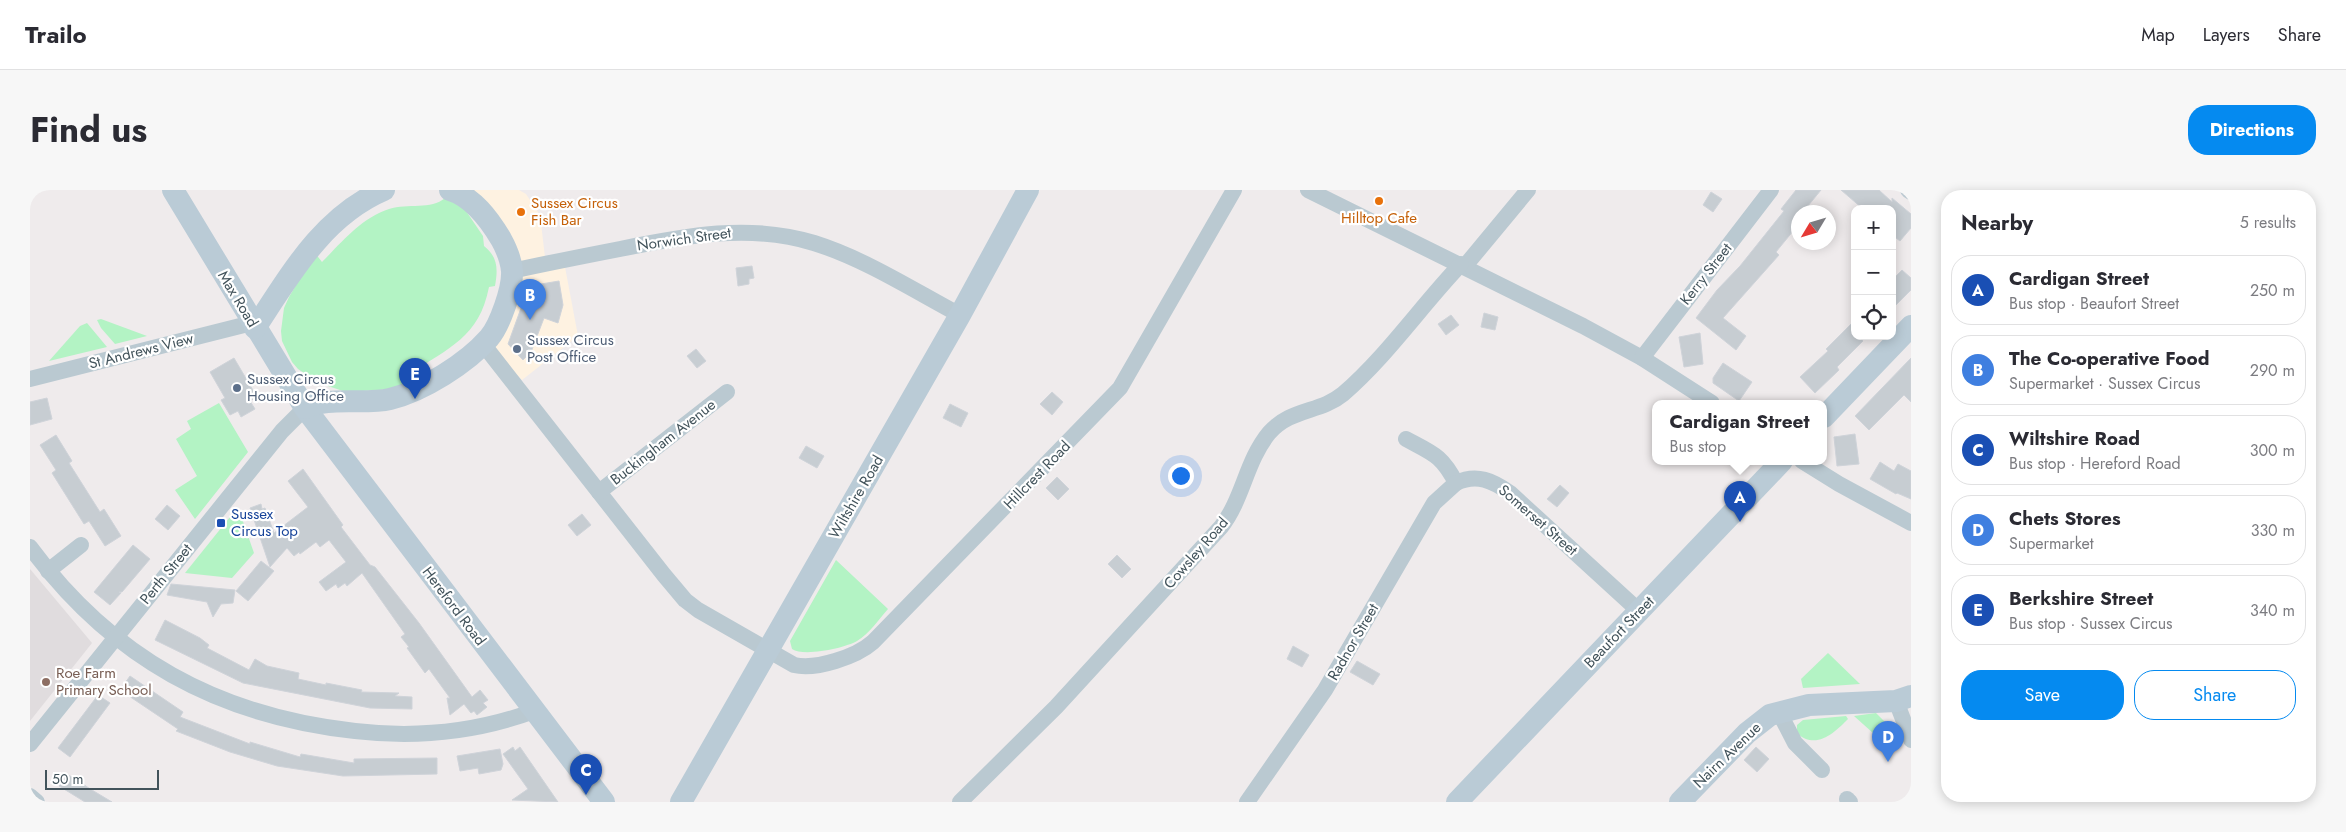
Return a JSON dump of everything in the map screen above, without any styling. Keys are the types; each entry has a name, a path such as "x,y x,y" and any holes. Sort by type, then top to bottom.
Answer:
{"street":[{"name":"Max Road","path":"173,190 305,408"},
{"path":"253,325 307,250 352,209 384,190"},
{"name":"Wiltshire Road","path":"681,802 960,315 1028,190"},
{"name":"Hillcrest Road","path":"483,344 685,600 698,610 794,665 802,667 826,663 864,650 889,627 1120,388 1234,190"},
{"path":"1308,190 1463,265 1642,358 1707,400"},
{"name":"Cowsley Road","path":"960,802 1056,707 1221,528 1235,505 1255,453 1271,431 1293,414 1331,401 1342,394 1365,373 1528,190"},
{"name":"Kerry Street","path":"1642,358 1771,190"},
{"path":"305,408 315,403 366,402 400,396 449,371 483,344 499,322 512,280 512,271 502,240 464,192"},
{"name":"Norwich Street","path":"512,271 676,238 717,232 757,232 797,238 830,248 960,315"},
{"name":"St Andrews View","path":"30,379 253,325"},
{"path":"1827,414 1911,326"},
{"name":"Buckingham Avenue","path":"599,492 727,392"},
{"name":"Perth Street","path":"30,744 282,432 305,408"},
{"name":"Hereford Road","path":"305,408 604,802"},
{"path":"1406,439 1440,457 1456,483"},
{"name":"Beaufort Street","path":"1457,802 1778,465"},
{"path":"1808,465 1839,484 1911,522"},
{"name":"Somerset Street","path":"1456,483 1469,478 1480,478 1501,487 1550,528 1639,611"},
{"name":"Radnor Street","path":"1247,802 1325,690 1434,503 1456,483"},
{"path":"48,571 81,545"},
{"path":"30,547 48,571 89,614 115,637 159,668 210,695 243,709 304,724 382,734 435,732 494,723 534,711"},
{"path":"1904,698 1911,740"},
{"name":"Nairn Avenue","path":"1680,802 1748,733 1770,715 1809,705 1904,698"},
{"path":"1779,712 1795,743 1822,770"},
{"path":"30,796 37,802"}],"shaded area":[{"path":"472,190 519,190 526,194 540,215 545,257 565,267 578,336 522,380 493,349 515,295"},
{"name":"Roe Farm Primary School","path":"30,569 92,643 30,721"}],"green space":[{"path":"445,198 464,208 483,236 484,246 489,250 496,264 495,286 489,287 478,318 470,330 460,340 410,374 411,381 395,389 346,392 319,383 298,369 292,362 282,341 281,331 284,308 315,253 322,262 352,231 379,213 396,207 433,204"},
{"path":"101,319 147,336 115,344 101,328 97,320"},
{"path":"87,323 107,347 49,361 80,326"},
{"path":"219,403 248,452 195,519 175,490 197,476 176,439 191,429 187,421"},
{"path":"238,507 254,553 232,578 185,573"},
{"path":"836,560 888,609 866,634 851,644 815,652 792,649 790,641"},
{"path":"1828,653 1860,684 1803,688 1801,679"},
{"path":"1876,713 1893,730 1882,741 1854,716"},
{"path":"1846,716 1848,719 1825,738 1811,740 1797,733 1797,725 1803,720"}],"building":[{"path":"1796,190 1821,190 1809,205 1791,205 1791,234 1776,252 1779,255 1723,318 1746,336 1736,350 1696,318 1717,290 1740,266 1784,211 1781,209"},
{"path":"1841,190 1879,190 1892,202 1892,198 1911,214 1911,228 1900,241 1896,238 1896,205 1858,205"},
{"path":"1711,192 1722,199 1713,212 1703,205"},
{"path":"752,266 754,278 749,279 749,284 738,286 736,268"},
{"path":"1902,270 1911,278 1911,290 1896,305 1896,295 1896,276"},
{"path":"559,281 563,305 558,323 544,318 531,352 523,360 508,344 529,286"},
{"path":"1484,313 1498,317 1495,330 1481,327"},
{"path":"1451,315 1459,325 1446,335 1438,324"},
{"path":"1851,324 1851,340 1863,341 1837,367 1839,370 1815,393 1800,377 1828,351 1826,349"},
{"path":"1700,333 1703,364 1684,367 1679,337"},
{"path":"696,349 706,361 697,368 687,356"},
{"name":"Sussex Circus Housing Office","path":"234,358 257,397 250,401 255,409 241,417 238,411 230,415 221,400 225,398 210,372"},
{"path":"1911,358 1911,402 1904,395 1869,430 1855,416"},
{"path":"1723,363 1752,382 1740,400 1738,400 1713,383 1713,378"},
{"path":"1052,392 1063,402 1052,415 1040,404"},
{"path":"47,398 52,419 30,425 30,402"},
{"path":"950,404 968,413 961,427 943,418"},
{"path":"1855,434 1859,464 1837,466 1834,437"},
{"path":"56,435 72,461 69,463 100,512 104,509 121,536 105,546 89,521 84,524 52,473 56,470 40,445"},
{"path":"806,446 824,456 817,468 799,458"},
{"path":"1880,462 1894,471 1898,464 1911,471 1911,499 1896,494 1870,479"},
{"path":"303,469 343,525 341,527 419,623 472,697 480,690 488,700 483,703 487,707 477,715 474,711 471,713 464,704 450,715 447,698 450,698 429,669 425,673 407,648 409,647 401,637 405,634 362,573 347,586 345,583 338,588 336,584 326,591 319,582 346,562 329,540 320,547 316,542 300,554 299,552 294,556 287,548 270,567 250,508 261,504 262,509 265,508 274,533 308,507 288,481"},
{"path":"1057,477 1069,489 1058,500 1046,488"},
{"path":"1560,485 1569,493 1557,507 1547,499"},
{"path":"167,505 180,516 168,530 155,519"},
{"path":"582,514 591,525 577,536 568,525"},
{"path":"133,545 150,559 122,592 119,592 121,593 110,605 94,592"},
{"path":"1117,555 1131,569 1122,578 1108,564"},
{"path":"261,561 274,571 248,601 236,591"},
{"path":"171,584 235,590 233,603 221,604 213,617 207,602 167,595"},
{"path":"165,620 200,638 209,645 207,648 249,670 255,659 267,666 299,673 298,679 362,690 361,692 399,693 395,696 412,697 412,709 370,708 243,683 155,640"},
{"path":"1293,646 1309,655 1302,667 1287,659"},
{"path":"1357,661 1380,674 1373,685 1350,672"},
{"path":"130,676 183,712 180,717 250,744 250,742 300,757 301,754 354,763 354,759 437,758 437,774 343,776 277,766 230,752 176,731 178,729 120,690"},
{"path":"98,695 110,703 70,757 58,748"},
{"path":"513,747 515,751 520,747 558,802 512,800 528,789 503,754"},
{"path":"1756,747 1769,759 1757,772 1744,760"},
{"path":"500,749 503,764 501,770 479,774 478,768 460,771 457,756"},
{"path":"67,774 112,802 85,802 59,786"}],"place":[{"name":"Hilltop Cafe","path":"1379,201"},
{"name":"Sussex Circus Fish Bar","path":"521,212"},
{"name":"The Co-operative Food","path":"530,320"},
{"name":"Sussex Circus Post Office","path":"517,349"},
{"name":"Sussex Circus Housing Office","path":"237,388"},
{"name":"Berkshire Street","path":"415,399"},
{"name":"Cardigan Street","path":"1740,522"},
{"name":"Sussex Circus Top","path":"221,523"},
{"name":"Roe Farm Primary School","path":"46,682"},
{"name":"Chets Stores","path":"1888,762"},
{"name":"Wiltshire Road","path":"586,795"}]}
